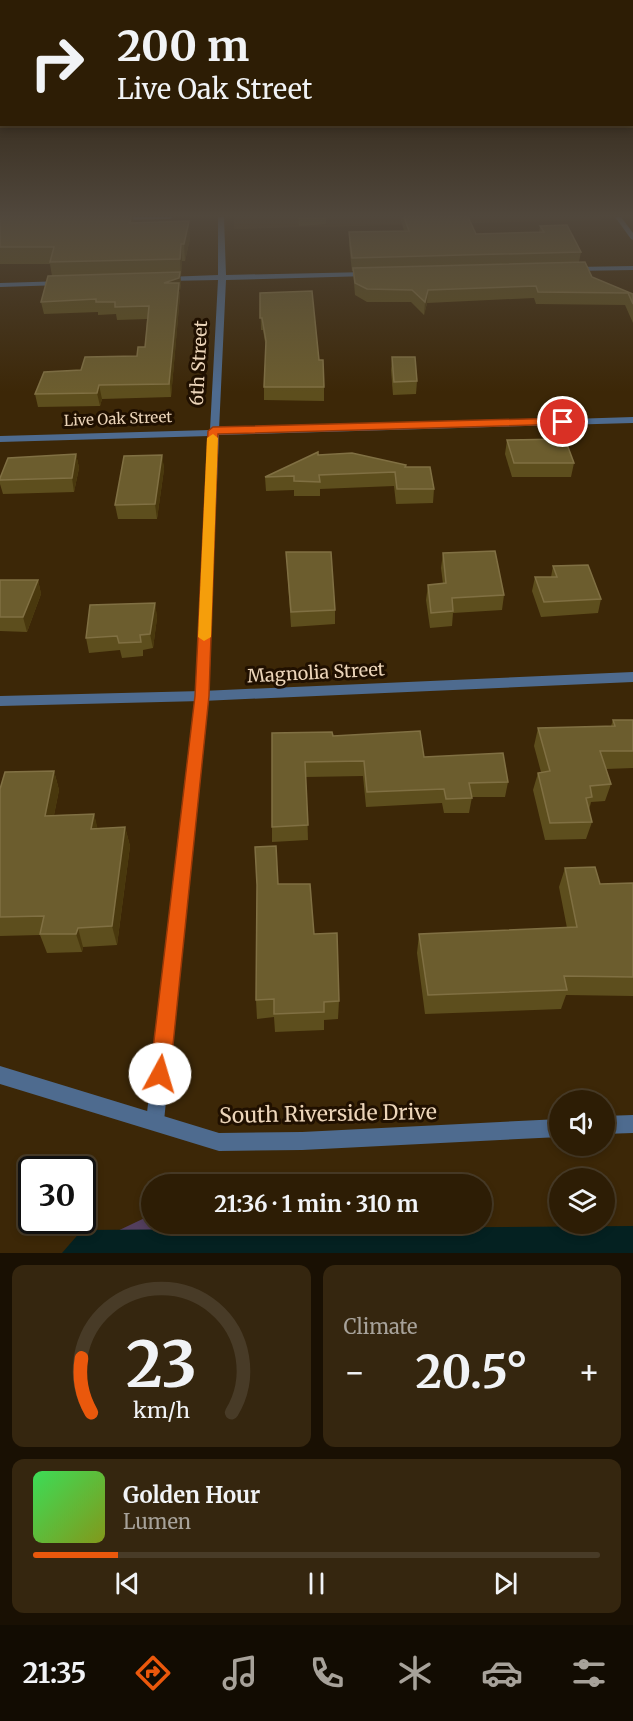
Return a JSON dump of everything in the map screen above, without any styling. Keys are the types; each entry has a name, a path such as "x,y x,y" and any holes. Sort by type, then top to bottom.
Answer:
{"street":[{"path":"152,280 300,275"},
{"name":"6th Street","path":"155,1121 202,696 222,277"},
{"path":"0,285 70,282"},
{"name":"Live Oak Street","path":"0,439 633,420"},
{"name":"Magnolia Street","path":"0,701 202,696 633,676"},
{"name":"South Riverside Drive","path":"0,1075 219,1142 302,1141 549,1129"},
{"path":"615,1125 633,1124"}],"shaded area":[{"path":"141,1220 141,1234 202,1234 211,1243 71,1253"}],"water":[{"path":"615,1226 633,1226 633,1253 62,1253 79,1234 96,1234 96,1230 141,1230 141,1234 492,1234 492,1227 549,1227 549,1234 615,1234"}],"building":[{"path":"179,275 179,278 164,283 179,283 169,384 99,385 97,393 35,394 44,372 81,370 85,357 137,356 138,347 145,347 149,306 115,307 115,302 96,302 96,299 41,302 48,276"},
{"path":"354,275 591,275 633,294 633,304 628,293 538,292 536,286 428,290 425,302 412,290 367,289 355,283"},
{"path":"312,291 319,360 323,360 324,387 264,387 266,341 262,318 260,318 260,293"},
{"path":"392,357 415,357 417,381 394,382"},
{"path":"565,439 574,463 514,463 507,440"},
{"path":"318,452 318,455 352,453 406,465 405,467 430,467 434,489 397,489 395,472 319,475 320,482 294,481 294,476 265,477"},
{"path":"76,454 72,478 0,480 8,458"},
{"path":"162,455 155,504 115,505 124,456"},
{"path":"495,551 504,595 452,598 453,611 431,613 428,585 446,583 443,553"},
{"path":"286,552 331,552 335,610 291,612"},
{"path":"588,565 601,599 544,602 535,577 557,577 553,566"},
{"path":"0,580 38,580 23,617 0,617"},
{"path":"155,603 150,634 140,635 141,642 119,643 117,636 86,638 90,605"},
{"path":"613,720 633,720 633,751 600,751 611,784 590,786 592,797 586,798 592,822 550,823 538,773 550,771 538,728 615,726"},
{"path":"420,731 424,757 503,753 508,782 469,783 472,798 446,799 444,789 367,792 364,761 305,762 308,825 272,827 272,733 332,732 333,736"},
{"path":"54,771 45,816 94,814 91,829 125,827 112,926 78,928 76,934 40,934 44,916 0,917 0,789 5,772"},
{"path":"276,846 278,884 310,884 314,934 337,933 339,1001 324,1002 324,1012 274,1014 274,999 256,1000 255,847"},
{"path":"595,867 600,884 633,883 633,977 564,976 567,990 428,995 419,934 577,927 565,868"}],"slow traffic":[{"path":"204,637 213,438"}],"route":[{"path":"160,1074 202,696 213,431 563,422"}]}
